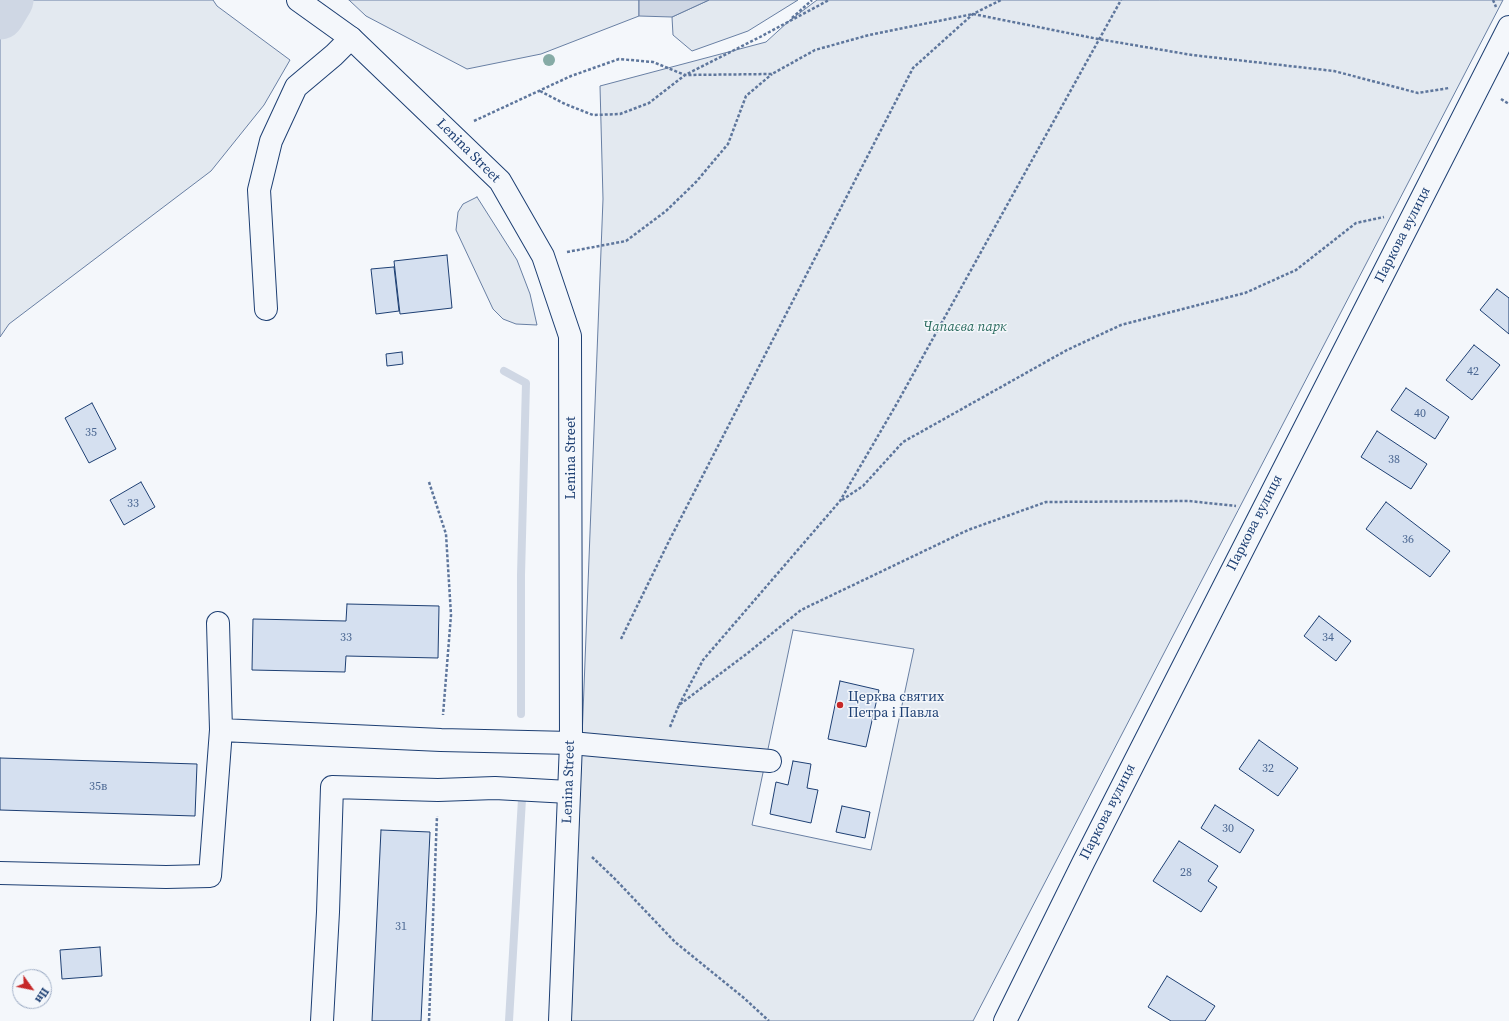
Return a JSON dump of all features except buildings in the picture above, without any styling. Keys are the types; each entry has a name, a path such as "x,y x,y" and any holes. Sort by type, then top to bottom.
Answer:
{"main road":[{"name":"Lenina Street","path":"298,0 351,38 500,181 543,256 570,336 571,743 560,1021"},
{"name":"Паркова вулиця","path":"1005,1021 1084,861 1509,27"},
{"path":"266,309 259,190 271,141 296,87 334,55 351,38"},
{"path":"0,873 166,878 210,876 221,730 218,623"},
{"path":"221,730 441,740 571,743 770,761"},
{"path":"322,1021 328,912 332,787 438,790 495,788 570,792"}],"path":[{"path":"789,22 812,0"},
{"path":"540,91 565,104 593,115 620,114 649,103 685,75 829,0"},
{"path":"543,256 602,246 626,240 666,211 696,182 728,144 746,96 772,74 815,50 869,35 973,14 1001,0"},
{"path":"660,751 679,705 703,660 840,501 896,404 1121,0"},
{"path":"973,14 1098,39 1192,55 1334,71 1418,93 1480,84"},
{"path":"621,638 669,541 913,68 973,14"},
{"path":"450,132 571,76 619,59 653,62 685,75 772,74"},
{"path":"840,501 863,486 903,442 1067,350 1120,325 1244,293 1296,270 1356,223 1414,212"},
{"path":"679,705 801,610 968,530 1046,502 1189,501 1263,508"},
{"path":"568,835 614,878 675,942 770,1021"}],"green space":[{"path":"0,0 213,0 217,6 290,60 264,105 211,171 9,324 0,337"},
{"path":"349,0 639,0 639,16 541,54 467,69 366,16"},
{"path":"709,0 798,0 748,31 692,51 673,35 672,17"},
{"name":"Чапаєва парк","path":"817,0 1503,0 973,1021 571,1021 603,199 600,86 766,42 789,21","holes":["793,630 914,649 871,850 752,825"]},
{"path":"477,197 517,260 530,294 537,325 516,324 503,319 493,309 456,230 458,212 463,204"}],"shaded area":[{"path":"639,0 709,0 672,17 639,16"}],"waterway":[{"path":"0,15 9,0"},
{"path":"504,371 526,383 521,575 521,714"},
{"path":"509,1021 522,799"}],"place":[{"name":"Церква святих Петра і Павла","path":"840,705"}]}
